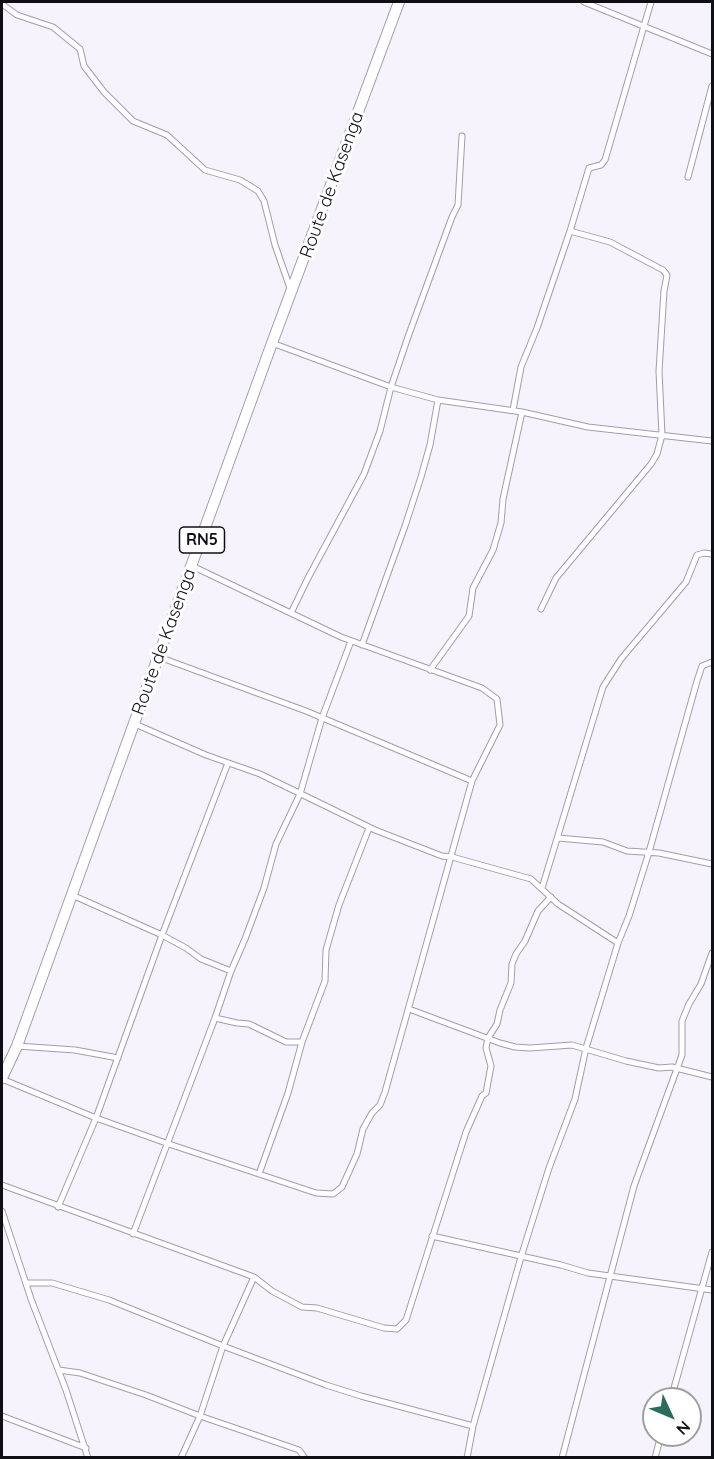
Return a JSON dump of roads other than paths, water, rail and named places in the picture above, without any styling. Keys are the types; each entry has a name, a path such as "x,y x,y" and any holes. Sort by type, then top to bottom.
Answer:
{"highway":[{"name":"Route de Kasenga","path":"2,1078 17,1046 70,894 399,2"}],"street":[{"path":"584,2 712,54"},
{"path":"513,410 521,367 537,328 589,168 601,165 605,160 651,2"},
{"path":"2,4 17,15 53,27 80,49 84,66 109,98 133,122 167,135 206,170 240,180 254,187 264,201 275,245 292,292"},
{"path":"688,177 712,86"},
{"path":"291,613 364,474 380,431 391,387 458,205 462,136"},
{"path":"541,609 556,578 651,464 657,454 662,435 659,371 667,275 663,270 610,242 570,231"},
{"path":"272,343 391,387 438,400 513,410 588,427 712,441"},
{"path":"362,645 421,477 430,445 438,400"},
{"path":"430,670 469,616 473,588 493,550 501,523 503,499 522,412"},
{"path":"542,888 603,687 621,659 686,582 697,555 712,554"},
{"path":"2,1078 96,1118 166,1143 316,1193 333,1194 342,1187 357,1154 363,1129 386,1092 472,781 500,725 496,699 482,688 351,641 192,566"},
{"path":"133,1234 264,888 276,844 300,794 322,718 351,641"},
{"path":"159,657 322,718 472,781"},
{"path":"467,1458 473,1426 521,1257 549,1168 575,1100 586,1048 649,852 697,681 702,666 712,662"},
{"path":"134,723 206,755 260,774 369,828 442,856 525,877 535,882 562,908 618,943"},
{"path":"58,1207 96,1118 162,935 228,763"},
{"path":"259,1174 325,981 326,950 336,916 369,828"},
{"path":"558,838 603,843 627,851 649,852 712,864"},
{"path":"70,894 162,935 201,959 231,971"},
{"path":"2,1185 254,1277 272,1291 302,1307 317,1308 384,1328 397,1329 406,1320 466,1132 482,1096 486,1093 491,1066 486,1048 488,1038 496,1024 510,983 512,964 538,910 551,897"},
{"path":"562,1458 634,1186 682,1055 682,1021 712,953"},
{"path":"409,1009 488,1038 522,1047 572,1045 626,1061 659,1068 672,1067 712,1077"},
{"path":"215,1018 249,1024 286,1042 303,1042"},
{"path":"17,1046 75,1050 118,1058"},
{"path":"2,1211 44,1337 59,1370 89,1457"},
{"path":"432,1236 561,1264 588,1273 712,1290"},
{"path":"673,1387 712,1252"},
{"path":"181,1458 200,1416 223,1346 254,1277"},
{"path":"26,1283 52,1283 110,1300 223,1346 361,1396 473,1426"},
{"path":"59,1370 80,1373 109,1382 299,1450 305,1458"},
{"path":"2,1416 86,1448"}]}
